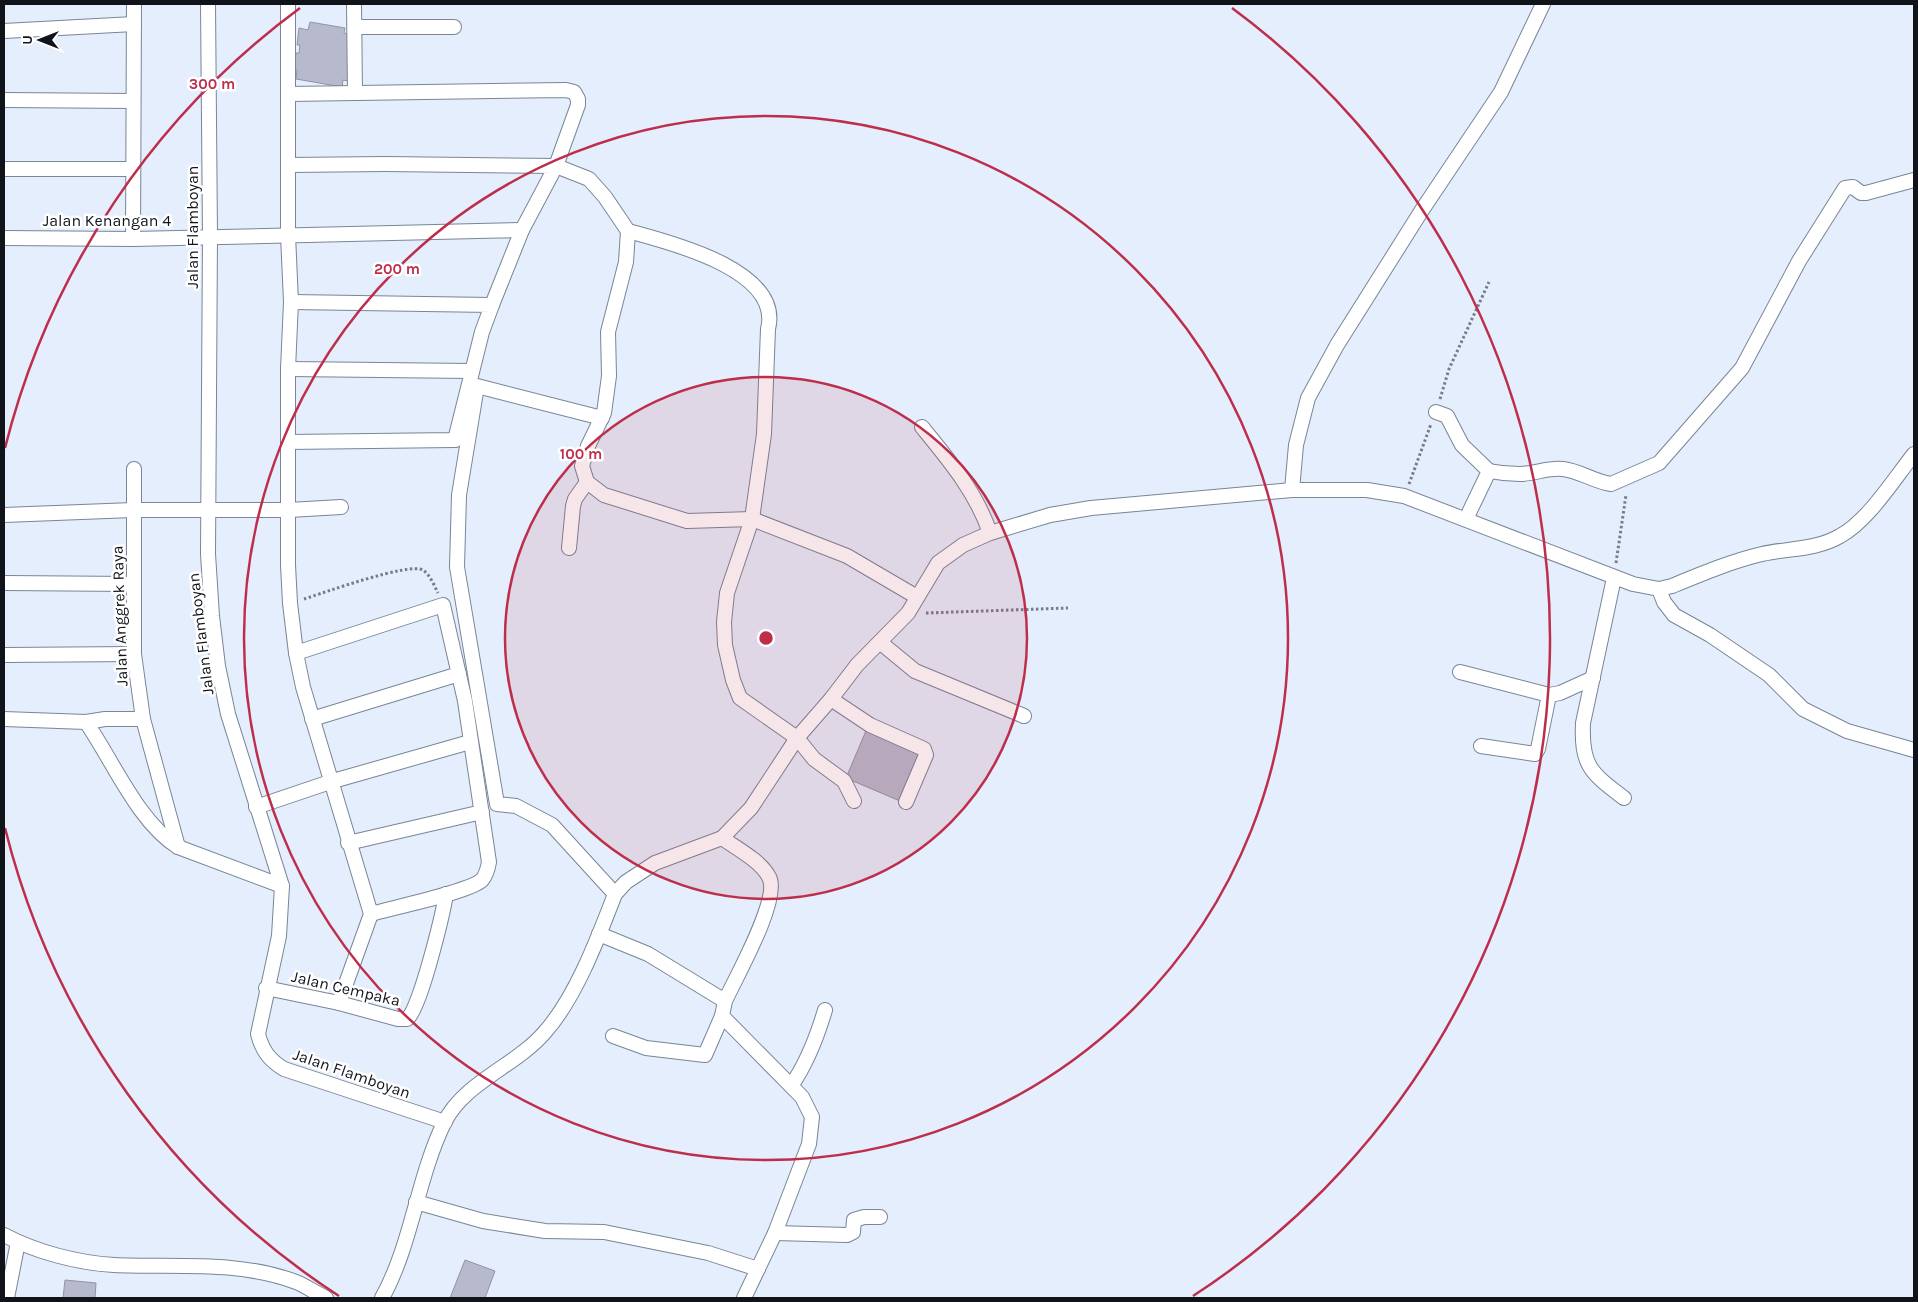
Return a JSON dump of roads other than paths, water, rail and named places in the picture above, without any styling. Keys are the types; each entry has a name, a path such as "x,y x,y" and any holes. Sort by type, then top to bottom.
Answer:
{"street":[{"path":"133,239 134,4"},
{"name":"Jalan Flamboyan","path":"208,4 210,236 210,510 208,554 212,616 218,666 228,714 282,886 279,936 266,988 258,1034 261,1046 273,1062 284,1069 445,1122"},
{"path":"288,4 288,235 291,302 288,368 290,603 296,653 312,718 333,781 348,843 371,914 339,1003"},
{"path":"354,4 355,92"},
{"path":"1292,490 1296,445 1308,398 1337,345 1395,252 1501,92 1543,4"},
{"path":"4,31 134,24"},
{"path":"355,28 454,27"},
{"path":"288,94 571,91 577,95 578,105 556,166 522,230 492,305 472,371 455,440 288,442"},
{"path":"4,100 133,102"},
{"path":"288,165 556,166 589,179 605,196 628,231 626,262 608,332 609,376 602,418 584,456 582,466 587,482 604,495 687,521 752,519 847,556 917,597"},
{"path":"4,168 133,168"},
{"path":"1436,412 1447,416 1462,445 1489,471 1520,474 1561,468 1611,484 1659,463 1742,368 1800,261 1844,188 1854,187 1861,193 1866,193 1914,180"},
{"name":"Jalan Kenangan 4","path":"4,238 133,239 522,230"},
{"path":"628,231 679,246 739,273 758,289 769,308 771,317 768,329 764,434 752,519 728,593 724,622 725,645 733,680 740,698 797,738 814,759 844,781 854,801"},
{"path":"291,302 492,305"},
{"path":"288,368 472,371"},
{"path":"602,418 477,386 459,494 457,567 497,804 516,806 552,825 614,894"},
{"path":"922,428 946,456 968,488 982,510 990,533"},
{"path":"382,1298 407,1239 416,1202 445,1122 468,1095 529,1049 546,1032 577,982 599,934 614,894 626,882 655,863 722,838 751,808 797,738 831,699 857,665 881,643 908,613 938,563 963,544 990,533 1050,515 1091,508 1292,490 1335,488 1367,490 1404,496 1466,518 1614,578 1659,589 1763,554 1815,546 1842,536 1869,509 1914,454"},
{"name":"Jalan Anggrek Raya","path":"134,469 132,584 134,654 143,719 178,847"},
{"path":"1466,518 1489,471"},
{"path":"570,548 575,499 587,482"},
{"path":"4,515 133,510 289,510 341,507"},
{"path":"1614,578 1583,723 1584,756 1596,774 1624,798"},
{"path":"4,583 132,584"},
{"path":"1659,589 1664,602 1674,615 1710,635 1769,676 1803,709 1846,731 1914,750"},
{"path":"296,653 443,605 459,674 490,855 487,872 476,883 446,894 371,914"},
{"path":"881,643 915,671 1024,716"},
{"path":"4,655 134,654"},
{"path":"1460,672 1549,694 1560,692 1593,678"},
{"path":"312,718 459,674"},
{"path":"1481,746 1535,754 1538,749 1549,694"},
{"path":"831,699 870,725 924,750 926,755 906,802"},
{"path":"4,719 86,722 105,719 143,719"},
{"path":"86,722 150,823 165,839 178,847 282,886"},
{"path":"256,807 333,781 470,742"},
{"path":"348,843 482,812"},
{"path":"613,1036 646,1048 705,1055 722,1016 725,1001 766,913 772,892 768,875 722,838"},
{"name":"Jalan Cempaka","path":"266,988 339,1003 398,1020 411,1016 436,939 446,894"},
{"path":"599,934 648,954 725,1001"},
{"path":"791,1086 801,1072 825,1010"},
{"path":"722,1016 791,1086 809,1108 812,1128 809,1144 775,1233 744,1298"},
{"path":"416,1202 483,1221 545,1231 604,1232 708,1253 758,1269"},
{"path":"775,1233 847,1235 853,1232 854,1220 858,1218 880,1217"},
{"path":"4,1235 18,1242 80,1261 112,1265 218,1267 241,1270 296,1282 326,1298"},
{"path":"7,1298 18,1242"}]}
